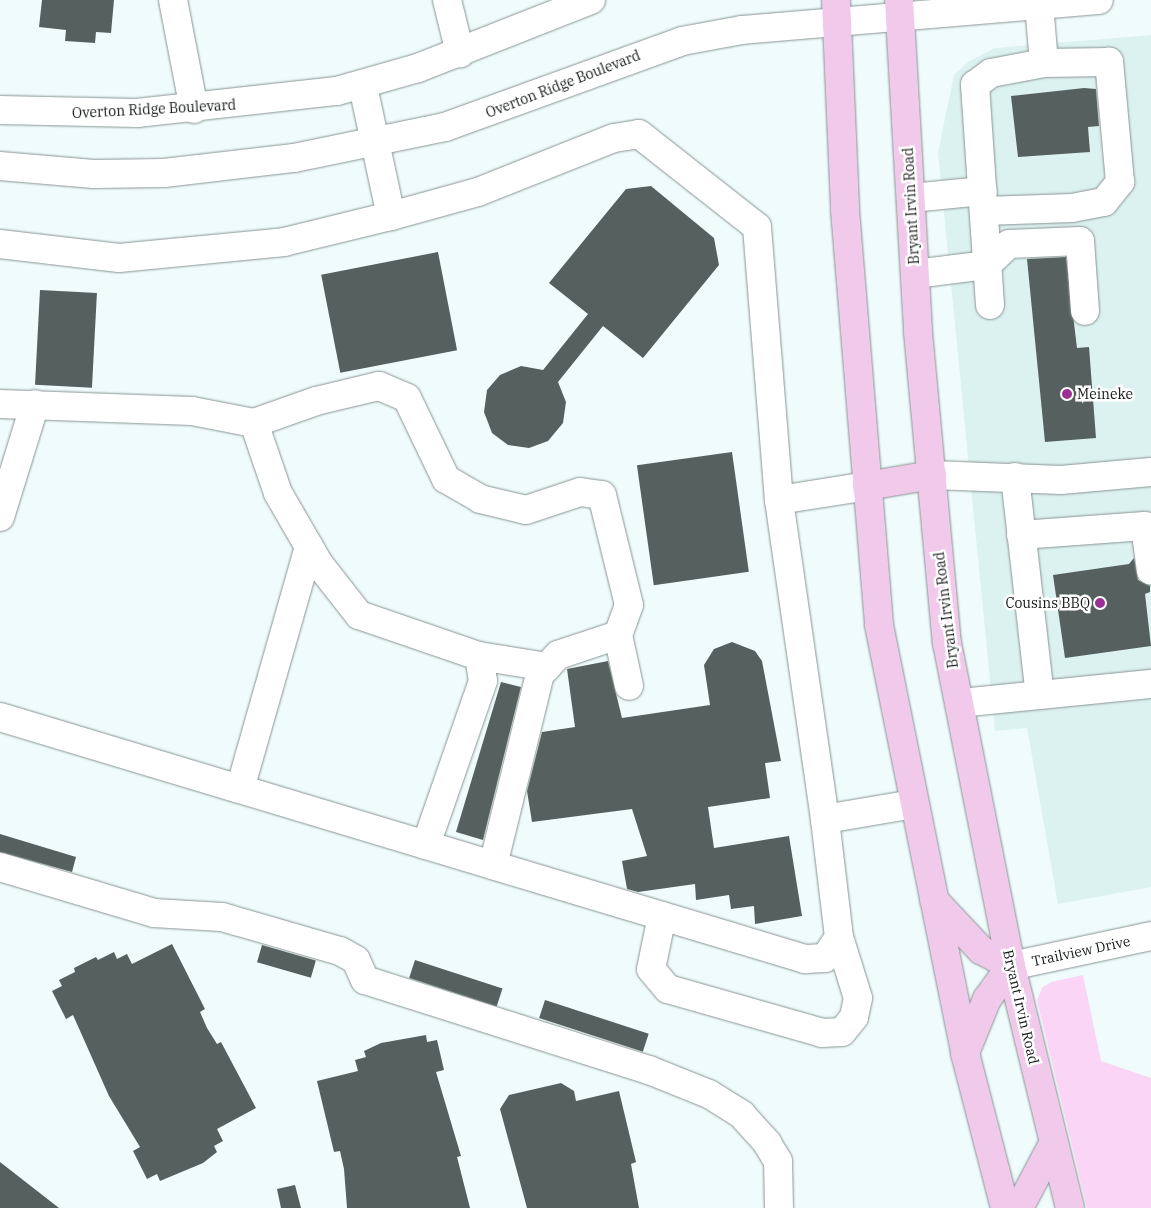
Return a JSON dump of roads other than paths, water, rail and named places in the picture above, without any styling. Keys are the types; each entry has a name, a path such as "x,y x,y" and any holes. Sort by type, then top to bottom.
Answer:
{"main road":[{"name":"Bryant Irvin Road","path":"900,9 914,274 947,643 1011,966 1070,1208"},
{"path":"837,11 845,210 879,625 965,1053 1005,1208"},
{"path":"867,486 932,475"},
{"path":"933,899 981,950 1011,966 987,1000 965,1053"},
{"path":"1019,1208 1053,1144"}],"street":[{"path":"173,0 194,109"},
{"path":"447,0 460,53"},
{"name":"Overton Ridge Boulevard","path":"0,110 72,114 194,109 363,86 460,53 591,0"},
{"name":"Overton Ridge Boulevard","path":"0,166 94,174 164,173 378,144 516,104 636,54 682,41 837,11 1039,5 1099,0"},
{"path":"1039,5 1044,63"},
{"path":"911,198 983,201 1072,208 1104,202 1120,182 1109,62 1044,63 991,73 976,85 983,201 987,265 990,305"},
{"path":"363,86 378,144 391,216"},
{"path":"0,244 119,258 284,242 391,216 478,192 614,138 639,134 757,227 780,500 825,819 839,937 858,998 854,1017 842,1032 822,1033 668,989 650,969 662,916"},
{"path":"914,274 987,265 1009,244 1080,241 1085,311"},
{"path":"0,404 192,411 254,423 316,401 379,386 407,398 446,479 480,499 526,510 580,492 602,495 628,605 618,635 629,686"},
{"path":"0,517 35,404"},
{"path":"254,423 278,493 309,547 359,615 480,656 547,667"},
{"path":"932,475 1061,480 1151,472"},
{"path":"1015,477 1040,695"},
{"path":"780,500 867,486"},
{"path":"1021,535 1145,526 1151,571"},
{"path":"240,789 309,547"},
{"path":"493,865 540,674 558,655 618,635"},
{"path":"426,845 483,681 480,656"},
{"path":"960,703 1151,684"},
{"path":"0,717 805,959 825,958 839,937"},
{"path":"825,819 914,804"},
{"path":"0,867 159,914 222,917 340,951 356,960 364,980 648,1070 709,1094 742,1115 767,1143 778,1161 782,1207"},
{"name":"Trailview Drive","path":"1011,966 1151,936"}],"place":[{"name":"Meineke","path":"1067,394"},
{"name":"Cousins BBQ","path":"1100,603"}]}
